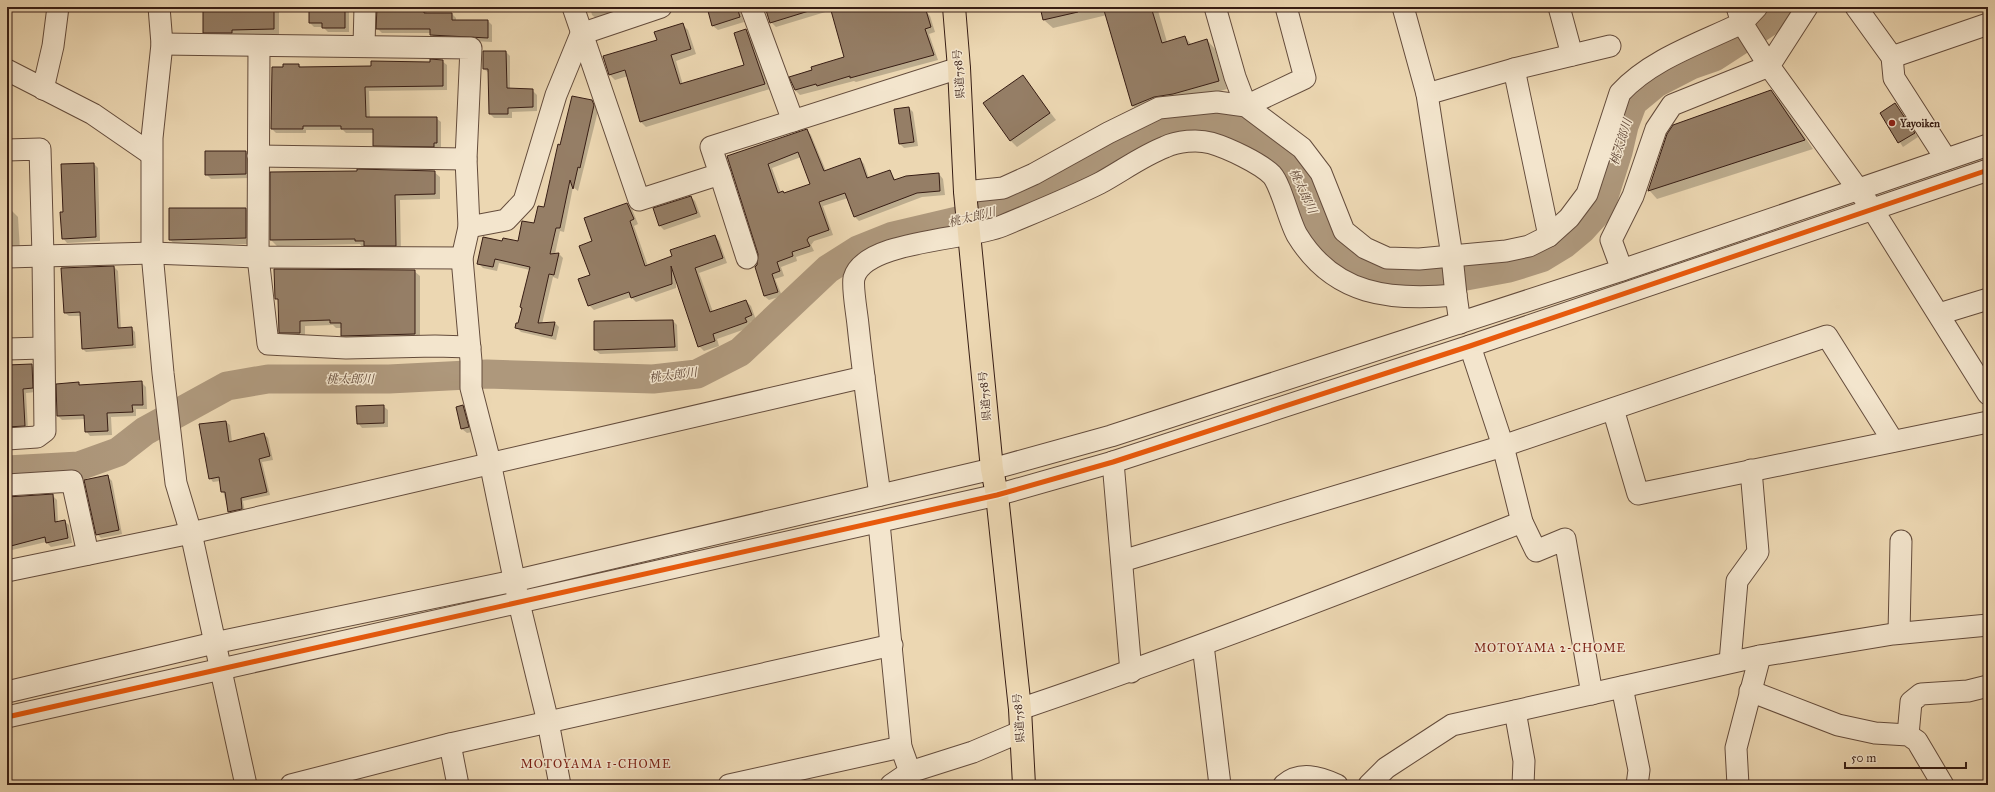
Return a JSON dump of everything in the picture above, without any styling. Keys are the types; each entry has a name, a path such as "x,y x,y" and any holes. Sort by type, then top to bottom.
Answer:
{"main road":[{"name":"県道758号","path":"954,7 959,68 965,192 992,469 997,495 1020,709 1020,732 1024,785"}],"street":[{"path":"43,89 53,46 58,7"},
{"path":"159,7 162,44 151,154 152,253 163,373 176,483 191,533 219,669 246,785"},
{"path":"364,7 364,46"},
{"path":"572,7 639,200 720,174"},
{"path":"468,227 506,220 524,201 556,95 581,34 662,7"},
{"path":"751,7 793,121"},
{"path":"1215,7 1235,77 1246,106"},
{"path":"1246,106 1305,78 1286,7"},
{"path":"1403,7 1427,94 1452,256 1460,323"},
{"path":"1559,7 1572,55"},
{"path":"965,192 1003,188 1034,174 1108,133 1159,108 1217,102 1246,106 1302,148 1321,174 1344,230 1365,248 1387,258 1481,254 1529,246 1549,236 1569,218 1587,194 1620,94 1631,81 1658,63 1740,15 1757,7"},
{"path":"1622,270 1611,240 1633,196 1656,129 1672,105 1764,59 1807,7"},
{"path":"1856,7 1892,57 1894,78 1946,159"},
{"path":"1740,15 1764,59 1858,191 1874,210 1988,394"},
{"path":"1892,57 1988,24"},
{"path":"162,44 471,48 466,159 468,227 462,258 470,347 471,388 490,462 518,603 548,722 560,785"},
{"path":"259,46 258,257 268,344 346,348 435,346 470,347"},
{"path":"1427,94 1514,68 1610,46"},
{"path":"748,258 711,147 959,68"},
{"path":"1514,68 1549,236"},
{"path":"8,77 43,89 93,114 151,154"},
{"path":"880,495 864,377 854,279 862,263 882,252 998,228 1099,183 1166,146 1187,142 1208,142 1240,154 1273,176 1296,234 1319,265 1353,286 1388,297 1423,298 1456,295"},
{"path":"7,692 214,643 514,581 992,469 1111,436 1460,323 1858,191 1988,145"},
{"path":"7,150 40,149 44,256 43,348 45,431 37,437 7,439"},
{"path":"258,156 466,159"},
{"path":"7,717 879,523 997,495 1113,462 1470,346 1988,170"},
{"path":"7,257 152,253 258,257 462,258"},
{"path":"1939,314 1988,299"},
{"path":"1122,561 1503,446 1827,336 1893,441"},
{"path":"1470,346 1503,446 1522,522 1536,551 1565,540 1592,694"},
{"path":"7,349 43,348"},
{"path":"7,571 191,533 490,462 864,377"},
{"path":"1613,409 1638,494 1988,422"},
{"path":"1113,462 1131,672"},
{"path":"1730,662 1737,581 1758,552 1751,470"},
{"path":"7,485 72,481 88,554"},
{"path":"1020,709 1131,672 1522,522"},
{"path":"879,523 901,746 910,772"},
{"path":"1899,633 1901,541"},
{"path":"1369,785 1386,768 1452,725 1760,656 1899,633 1988,625"},
{"path":"291,785 361,776 450,744 892,645"},
{"path":"1203,645 1220,785"},
{"path":"1738,785 1736,748 1760,656"},
{"path":"1908,735 1911,702 1921,694 1968,691 1988,686"},
{"path":"1622,687 1639,770 1637,785"},
{"path":"1750,692 1838,725 1875,733 1908,735 1917,741 1943,785"},
{"path":"1515,712 1524,761 1523,785"},
{"path":"891,785 910,772 973,752 1020,732"},
{"path":"450,744 458,785"},
{"path":"729,785 901,746"},
{"path":"1284,785 1292,779 1311,776 1337,785"}],"building":[{"path":"203,7 274,7 274,29 232,30 232,33 203,33"},
{"path":"309,7 345,7 345,28 322,28 322,23 309,23"},
{"path":"377,7 424,9 424,13 452,13 452,20 488,20 488,38 430,35 430,29 376,29"},
{"path":"711,7 737,7 740,17 712,26 708,11 712,10"},
{"path":"765,7 812,7 812,10 770,23"},
{"path":"830,7 925,7 931,27 925,29 934,55 850,78 850,76 817,86 816,84 795,90 789,77 812,70 811,67 844,57"},
{"path":"1040,7 1078,7 1078,12 1043,20"},
{"path":"1103,7 1151,7 1162,43 1185,36 1188,45 1207,39 1219,81 1173,94 1154,97 1132,106"},
{"path":"683,23 691,49 671,55 680,84 744,65 734,33 746,29 765,84 640,122 625,70 609,75 603,56 657,40 654,32"},
{"path":"483,51 506,51 507,88 533,89 533,107 508,108 508,114 489,114 488,69 483,69"},
{"path":"430,59 443,60 443,86 365,87 366,117 437,117 437,143 434,143 434,147 373,146 373,129 341,129 341,126 303,126 303,129 271,129 272,67 283,67 283,64 299,64 299,67 371,66 371,61 430,62"},
{"path":"1023,75 1050,113 1010,141 983,103"},
{"path":"1771,90 1805,140 1648,191 1667,134 1673,125"},
{"path":"572,96 592,100 594,105 580,168 578,167 573,189 570,180 560,228 556,228 550,254 559,253 554,275 549,274 538,323 555,322 552,336 515,328 522,308 520,307 530,267 495,259 493,267 477,264 483,237 502,241 503,238 518,241 522,221 534,223 538,206 544,207 558,144 560,145"},
{"path":"1895,103 1915,133 1898,143 1880,113"},
{"path":"909,107 914,142 899,144 894,109"},
{"path":"807,129 824,171 860,158 867,178 890,170 894,180 906,176 939,173 940,191 917,193 854,217 845,193 819,202 829,230 809,237 807,240 810,246 792,252 793,256 777,262 780,271 772,274 778,292 764,296 755,267 757,265 758,254 727,156","holes":["798,152 810,184 784,193 783,191 778,193 768,164"]},
{"path":"205,151 246,151 246,174 205,175"},
{"path":"94,163 96,237 62,239 60,212 63,212 61,164"},
{"path":"357,169 435,171 435,194 395,195 396,246 364,246 364,241 355,241 355,239 270,240 270,172 357,171"},
{"path":"691,196 697,213 659,226 653,208"},
{"path":"627,203 634,219 630,221 645,266 672,256 670,250 715,235 723,258 695,268 710,312 746,300 752,315 745,318 747,322 713,334 715,341 698,347 671,266 672,284 631,298 629,292 588,306 578,279 590,275 579,246 592,241 584,218"},
{"path":"169,208 246,208 246,238 169,240"},
{"path":"114,266 118,328 132,327 133,345 82,349 80,312 64,313 61,268"},
{"path":"274,269 415,270 415,334 341,336 341,323 330,323 330,320 300,321 300,333 279,333 278,299 275,299"},
{"path":"673,320 675,347 594,350 594,321"},
{"path":"32,364 33,388 23,389 25,426 7,427 7,365"},
{"path":"142,381 143,405 132,405 133,412 107,413 108,431 85,432 84,415 57,416 56,384 79,382 79,385"},
{"path":"384,405 384,423 357,424 356,406"},
{"path":"463,405 469,427 461,429 456,407"},
{"path":"226,421 229,442 264,433 270,456 259,459 267,492 241,498 242,509 228,512 225,492 221,492 219,477 209,479 199,424"},
{"path":"108,475 119,530 96,535 84,480"},
{"path":"53,494 55,522 65,520 68,538 46,543 45,537 7,547 7,497"}],"waterway":[{"name":"桃太郎川","path":"7,470 79,466 118,452 145,431 227,386 268,379 389,379 487,374 653,379 697,374 740,352 828,269 858,250 893,236 995,212 1032,198 1152,129 1174,122 1217,120 1270,142 1290,164 1324,236 1342,258 1371,273 1405,281 1439,281 1509,268 1541,258 1564,244 1582,229 1600,209 1618,152 1624,126 1633,102 1656,83 1691,65 1714,57 1768,22 1782,7"}],"cycle path":[{"path":"7,717 997,495 1113,462 1470,346 1988,170"}],"place":[{"name":"Yayoiken","path":"1892,123"}],"district":[{"name":"MOTOYAMA 2-CHOME","path":"1550,648"},
{"name":"MOTOYAMA 1-CHOME","path":"596,764"}]}
